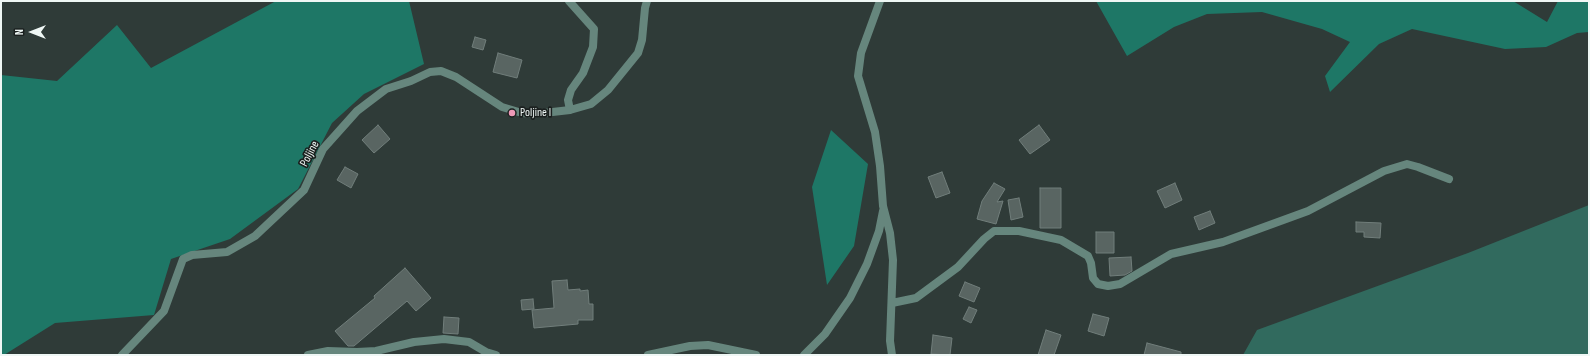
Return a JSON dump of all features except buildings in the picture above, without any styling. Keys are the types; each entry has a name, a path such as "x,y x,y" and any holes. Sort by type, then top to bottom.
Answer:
{"street":[{"path":"570,1 594,29 593,47 583,73 571,90 568,100 570,110"},
{"name":"Poljine","path":"122,355 164,311 183,258 192,255 227,252 255,236 304,190 323,149 357,111 386,89 411,81 430,72 441,71 456,77 502,107 522,113 535,114 570,110 591,104 608,90 638,53 642,40 647,1"},
{"path":"880,1 861,53 858,76 875,132 880,166 883,206 890,233 893,260 890,341 892,355"},
{"path":"892,303 916,298 958,267 984,239 994,231 1019,231 1061,240 1088,256 1093,278 1098,284 1108,286 1120,284 1171,254 1223,242 1308,211 1384,171 1407,164 1449,179"},
{"path":"808,354 825,334 850,298 867,264 879,231 883,206"},
{"path":"308,355 328,351 376,351 414,342 444,339 469,342 486,352 496,355"},
{"path":"648,355 690,346 708,345 756,355"}],"green space":[{"path":"276,1 409,1 424,64 364,94 332,123 298,189 230,239 171,259 154,315 55,323 4,355 1,355 1,75 57,81 117,25 151,68"},
{"path":"1096,1 1513,1 1547,22 1558,1 1589,1 1589,32 1577,33 1546,47 1505,49 1412,29 1379,44 1330,92 1325,76 1350,42 1322,29 1262,12 1207,14 1174,27 1127,56"},
{"path":"831,130 868,164 854,246 827,285 812,187"},
{"path":"1589,205 1589,355 1243,355 1257,330 1468,253"}],"place":[{"name":"Poljine I","path":"512,113"}]}
